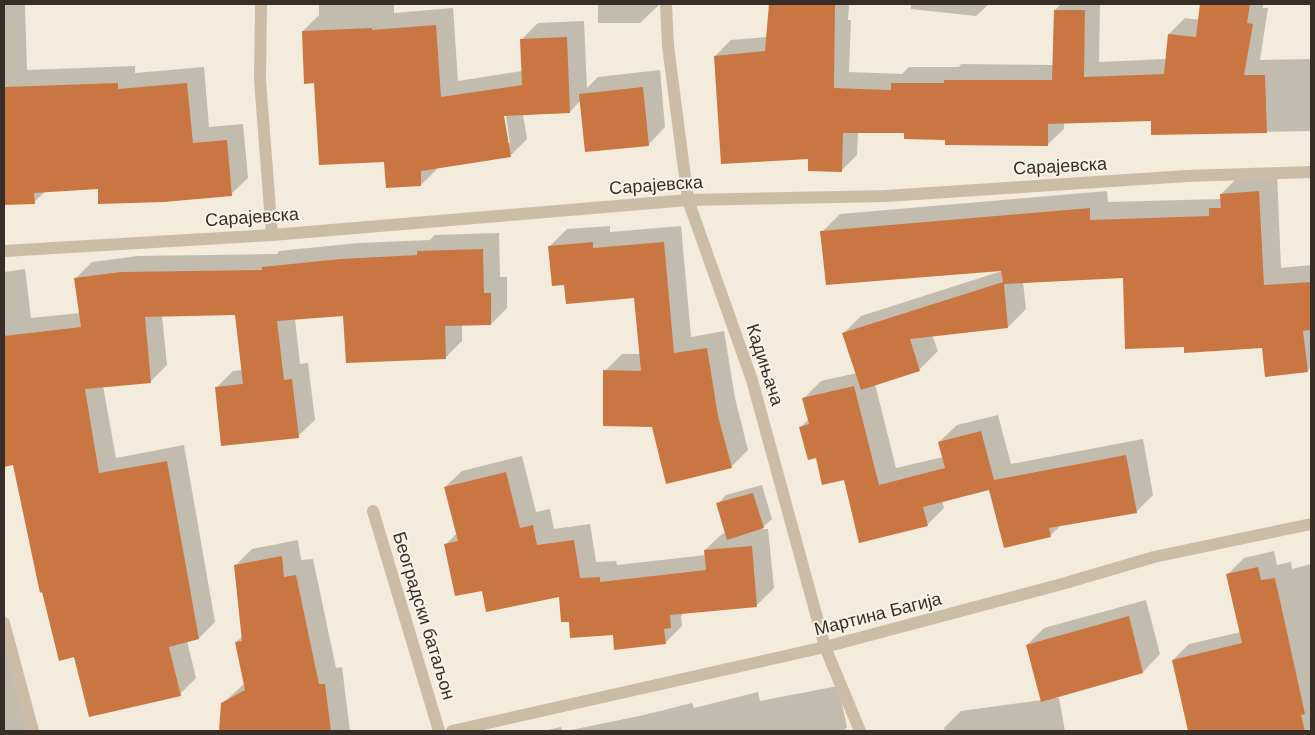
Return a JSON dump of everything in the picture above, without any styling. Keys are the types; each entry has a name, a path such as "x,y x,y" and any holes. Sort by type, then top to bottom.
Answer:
{"street":[{"path":"261,4 260,80 272,235"},
{"name":"Кадињача","path":"666,4 668,46 688,200 752,380 825,647 860,731"},
{"name":"Сарајевска","path":"4,252 272,235 688,200 886,196 1187,176 1311,172"},
{"name":"Београдски батаљон","path":"372,511 439,731"},
{"name":"Мартина Багија","path":"452,731 825,647 1062,584 1154,557 1311,524"},
{"path":"4,623 33,731"}],"building":[{"path":"769,4 835,4 834,88 891,90 891,83 944,83 944,80 1052,80 1054,10 1085,10 1084,77 1164,74 1168,34 1196,37 1200,4 1250,4 1247,23 1253,24 1244,75 1265,75 1267,133 1151,135 1151,121 1048,124 1048,146 945,145 945,140 904,139 904,133 843,133 842,172 808,171 808,159 721,164 714,56 765,51"},
{"path":"436,25 441,97 522,85 520,39 567,37 570,113 504,116 511,157 421,171 421,186 386,188 384,162 319,165 314,83 304,84 302,31 372,28 372,30"},
{"path":"118,83 118,89 187,83 193,143 227,140 232,196 164,202 98,204 98,189 34,193 35,204 4,205 4,87"},
{"path":"643,87 649,146 585,152 579,94"},
{"path":"1259,191 1264,285 1311,282 1311,330 1303,331 1308,372 1265,377 1262,348 1184,353 1184,347 1125,349 1123,278 1004,284 1008,328 910,339 920,371 861,390 842,333 1003,282 1001,271 826,285 820,231 1090,208 1090,220 1209,216 1209,208 1221,208 1220,194"},
{"path":"593,242 593,248 664,242 674,353 707,348 718,416 732,468 666,484 652,427 603,426 603,370 641,371 634,298 566,304 564,285 552,286 548,246"},
{"path":"483,249 484,293 491,293 491,325 445,326 446,359 346,363 343,316 277,321 284,380 292,379 299,438 221,446 215,387 243,384 235,315 145,317 151,383 85,389 99,473 167,461 199,639 169,647 181,696 89,717 74,657 59,661 42,592 40,593 13,465 4,467 4,336 81,327 74,278 121,272 262,270 262,267 341,259 417,255 417,251"},
{"path":"854,386 879,485 945,468 938,442 981,431 994,480 1126,455 1137,513 1049,528 1051,537 1004,548 989,490 923,507 928,526 859,543 844,480 822,485 816,458 808,460 799,427 809,424 802,398"},
{"path":"506,472 520,528 533,525 537,545 574,540 580,578 600,577 600,582 706,570 704,550 752,546 757,607 670,615 671,628 664,629 666,644 614,650 613,635 570,638 569,622 561,622 559,597 486,612 482,591 455,596 444,544 458,541 444,487"},
{"path":"753,493 764,528 727,540 716,503"},
{"path":"282,556 284,577 296,575 319,684 325,684 331,731 219,731 221,703 245,690 235,642 242,641 234,565"},
{"path":"1258,567 1261,580 1275,578 1305,714 1301,715 1305,731 1188,731 1172,660 1242,643 1226,574"},
{"path":"1129,616 1143,673 1041,702 1026,645"}]}
